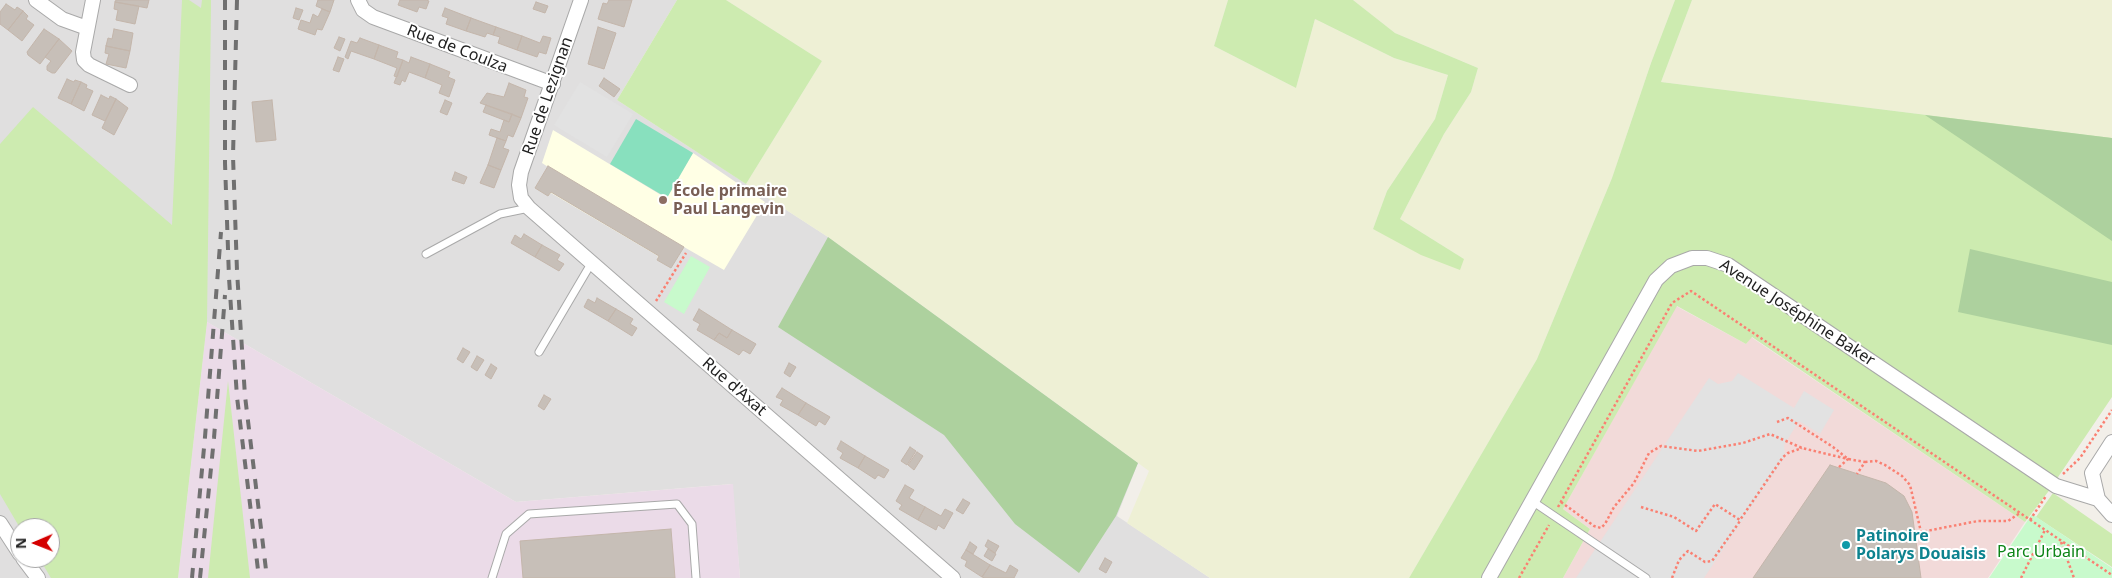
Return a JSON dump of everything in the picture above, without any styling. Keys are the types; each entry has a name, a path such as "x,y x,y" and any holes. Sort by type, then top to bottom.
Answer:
{"street":[{"path":"36,0 62,19 88,28"},
{"path":"93,0 83,52 84,60 89,66 130,85"},
{"name":"Rue de Lezignan","path":"520,192 522,172 581,0"},
{"name":"Rue de Coulza","path":"361,5 378,19 553,84"},
{"name":"Rue d'Axat","path":"520,192 521,198 529,208 953,578"},
{"name":"Avenue Joséphine Baker","path":"1489,578 1656,280 1671,266 1685,260 1700,257 1715,259 1728,265 2062,489 2098,499"},
{"path":"2112,442 2092,473 2098,499 2112,515"},
{"path":"2098,499 2112,494"},
{"path":"0,523 10,538"}],"lane":[{"path":"426,254 500,214 529,208"},
{"path":"539,352 592,262"},
{"path":"1532,502 1646,578"},
{"path":"492,578 506,534 529,514 677,504 692,524 696,578"}],"path":[{"path":"649,313 686,253"},
{"path":"1519,578 1672,303 1691,290 2112,575"},
{"path":"2030,520 2054,484 2080,458 2112,410"},
{"path":"1777,422 1788,418 1848,459"},
{"path":"1561,502 1594,526 1600,528 1605,524 1614,507 1634,483 1649,453 1661,446 1698,450 1744,443 1770,434 1802,448 1865,462 1876,461 1895,470 1910,485 1921,532 1978,521 2008,521 2021,513"},
{"path":"1672,578 1679,560 1688,551 1704,562 1712,561 1783,456 1802,448"},
{"path":"1838,468 1848,459"},
{"path":"1857,474 1865,462"},
{"path":"1641,507 1674,517 1696,531 1715,504 1740,520"},
{"path":"2021,578 2045,530"},
{"path":"2061,540 2074,578"}],"shaded area":[{"path":"0,0 677,0 617,100 828,237 1138,463 1117,516 1210,578 740,578 732,484 516,502 207,322 178,578 0,578"},
{"path":"726,0 1228,0 1214,46 1296,88 1315,19 1394,58 1448,75 1435,119 1387,191 1373,229 1464,259 1400,219 1444,134 1471,92 1478,68 1395,33 1353,0 1675,0 1651,63 1612,178 1537,359 1409,578 1210,578 1127,523 1149,471 828,237 746,184 822,61"},
{"path":"1692,0 2112,0 2112,138 1661,82"},
{"path":"580,82 633,114 607,157 554,125"},
{"name":"École primaire Paul Langevin","path":"553,130 666,198 693,153 765,202 724,270 684,247 671,268 657,260 658,256 551,193 548,196 535,188 548,167 542,163"},
{"path":"1676,306 1746,344 1751,337 2025,522 1988,578 1563,578 1590,529 1563,509"},
{"path":"207,322 516,502 733,484 740,578 178,578"},
{"path":"1738,373 1794,408 1804,391 1834,410 1820,434 1799,421 1784,445 1785,456 1704,578 1576,578 1709,378 1718,384 1732,381"}],"green space":[{"path":"182,0 189,0 201,8 202,0 211,0 207,322 178,578 51,578 45,568 60,568 60,518 14,518 0,494 0,144 33,107 172,225"},
{"path":"677,0 726,0 822,61 746,184 617,100"},
{"path":"1228,0 1353,0 1395,33 1478,68 1471,92 1444,134 1400,219 1464,259 1460,270 1421,255 1373,229 1387,191 1435,119 1448,75 1394,58 1315,19 1296,88 1214,46"},
{"path":"1675,0 1692,0 1661,82 2112,138 2112,397 2048,492 2025,522 1752,337 1746,344 1677,306 1563,509 1590,529 1563,578 1409,578 1537,359 1612,178 1651,63"},
{"path":"1925,115 2112,138 2112,241"},
{"path":"636,119 693,153 667,198 610,164"},
{"path":"828,237 1138,463 1116,516 1079,573 1015,524 944,435 778,327"},
{"path":"1970,249 2112,282 2112,345 1958,312"},
{"path":"691,256 710,267 684,314 664,302"},
{"path":"228,381 250,578 208,578"},
{"path":"2053,493 2112,534 2112,567 2036,517"},
{"name":"Parc Urbain","path":"2032,514 2112,568 2112,578 1989,578"}],"building":[{"path":"116,0 149,0 147,8 115,2"},
{"path":"318,0 334,0 330,12 316,6"},
{"path":"400,0 429,1 426,9 419,7 417,12 398,5"},
{"path":"609,0 632,0 624,27 598,19 603,3 607,4"},
{"path":"115,2 139,6 135,24 116,20 118,10 114,9"},
{"path":"536,2 548,6 545,13 533,9"},
{"path":"6,4 15,10 17,7 23,11 8,30 0,24 0,12"},
{"path":"296,8 303,10 299,20 293,18"},
{"path":"445,8 471,18 466,31 446,24 448,18 442,16"},
{"path":"322,9 330,12 322,30 317,29 315,35 298,29 301,20 310,23 313,14 318,17"},
{"path":"23,11 28,16 26,19 34,25 22,41 8,30"},
{"path":"471,18 496,27 493,35 487,33 485,37 466,31"},
{"path":"496,27 522,36 517,50 498,43 500,37 493,35"},
{"path":"598,27 616,33 604,69 588,64"},
{"path":"44,29 59,39 40,64 28,55 27,52"},
{"path":"114,29 133,33 130,51 106,46 108,38 112,39"},
{"path":"522,36 540,43 543,36 551,38 546,54 539,52 537,57 517,50"},
{"path":"339,37 345,39 340,51 334,48"},
{"path":"360,38 379,45 374,59 351,51 348,59 345,57 351,41 357,43"},
{"path":"59,39 72,51 55,73 52,73 47,70 47,66 51,61 45,57"},
{"path":"379,45 398,52 396,58 403,60 397,77 394,76 397,68 374,59"},
{"path":"106,46 130,51 126,68 106,64 109,54 105,53"},
{"path":"338,57 344,59 339,72 333,70"},
{"path":"411,57 430,64 425,78 409,72 405,82 402,80 400,85 394,83 403,60 409,63"},
{"path":"430,64 450,72 448,77 455,80 449,97 439,93 442,85 425,78"},
{"path":"604,78 620,89 614,97 599,86"},
{"path":"67,79 81,82 71,104 58,98"},
{"path":"81,82 87,85 86,88 93,91 84,111 71,104"},
{"path":"509,83 526,90 524,97 528,98 521,118 480,103 487,93 504,97"},
{"path":"101,95 109,99 110,96 116,99 105,121 92,115"},
{"path":"116,99 128,108 114,135 102,128"},
{"path":"272,100 276,140 256,142 252,102"},
{"path":"445,100 452,103 447,115 440,112"},
{"path":"486,105 512,114 509,122 483,112"},
{"path":"512,114 521,118 513,137 508,135 506,141 489,135 491,129 500,132 504,120 509,122"},
{"path":"497,138 506,141 503,148 509,150 501,170 488,165"},
{"path":"488,165 501,170 494,188 480,183"},
{"path":"548,166 684,247 671,268 657,260 659,256 551,192 548,196 535,188"},
{"path":"455,172 467,177 464,184 452,180"},
{"path":"524,234 542,245 535,257 511,243 515,235 521,239"},
{"path":"542,245 560,255 557,260 564,264 559,271 535,257"},
{"path":"597,298 616,309 608,321 584,307 588,299 595,303"},
{"path":"616,309 633,319 630,324 637,328 632,336 608,321"},
{"path":"699,309 732,330 727,338 719,333 714,340 697,330 700,324 693,320"},
{"path":"732,330 756,344 750,354 743,350 739,355 714,340 719,333 727,338"},
{"path":"463,348 470,352 463,363 457,359"},
{"path":"477,356 484,360 477,371 471,367"},
{"path":"789,363 796,367 790,377 784,373"},
{"path":"491,364 497,368 491,379 485,375"},
{"path":"782,388 806,403 798,415 780,405 783,400 776,397"},
{"path":"544,395 551,399 544,410 538,406"},
{"path":"806,403 830,417 825,425 819,421 816,426 798,415"},
{"path":"841,441 865,456 858,468 840,458 843,453 837,449"},
{"path":"910,447 916,451 907,465 901,461"},
{"path":"917,452 923,456 914,470 908,465"},
{"path":"865,456 889,470 884,478 878,475 875,479 858,468"},
{"name":"Patinoire Polarys Douaisis","path":"1830,465 1886,483 1904,496 1912,512 1921,578 1753,578"},
{"path":"905,485 914,490 909,498 925,507 918,520 899,509 902,505 896,501"},
{"path":"963,499 970,503 963,514 956,510"},
{"path":"925,507 941,516 945,509 953,513 944,529 938,525 936,530 918,520"},
{"path":"671,529 675,578 523,578 520,541"},
{"path":"988,540 999,546 995,553 985,546"},
{"path":"970,542 977,547 973,554 966,550"},
{"path":"988,549 996,554 992,561 984,556"},
{"path":"966,550 990,565 982,577 965,566 967,561 961,558"},
{"path":"1105,558 1112,562 1106,573 1099,569"},
{"path":"990,565 1006,573 1010,565 1018,570 1014,578 982,577"}],"railway":[{"path":"225,0 225,163 229,278 237,397 259,578"},
{"path":"237,0 233,156 237,271 245,396 267,578"},
{"path":"192,578 221,232"},
{"path":"200,578 214,438 225,295"}],"place":[{"name":"École primaire Paul Langevin","path":"663,200"},
{"name":"Patinoire Polarys Douaisis","path":"1846,545"}]}
